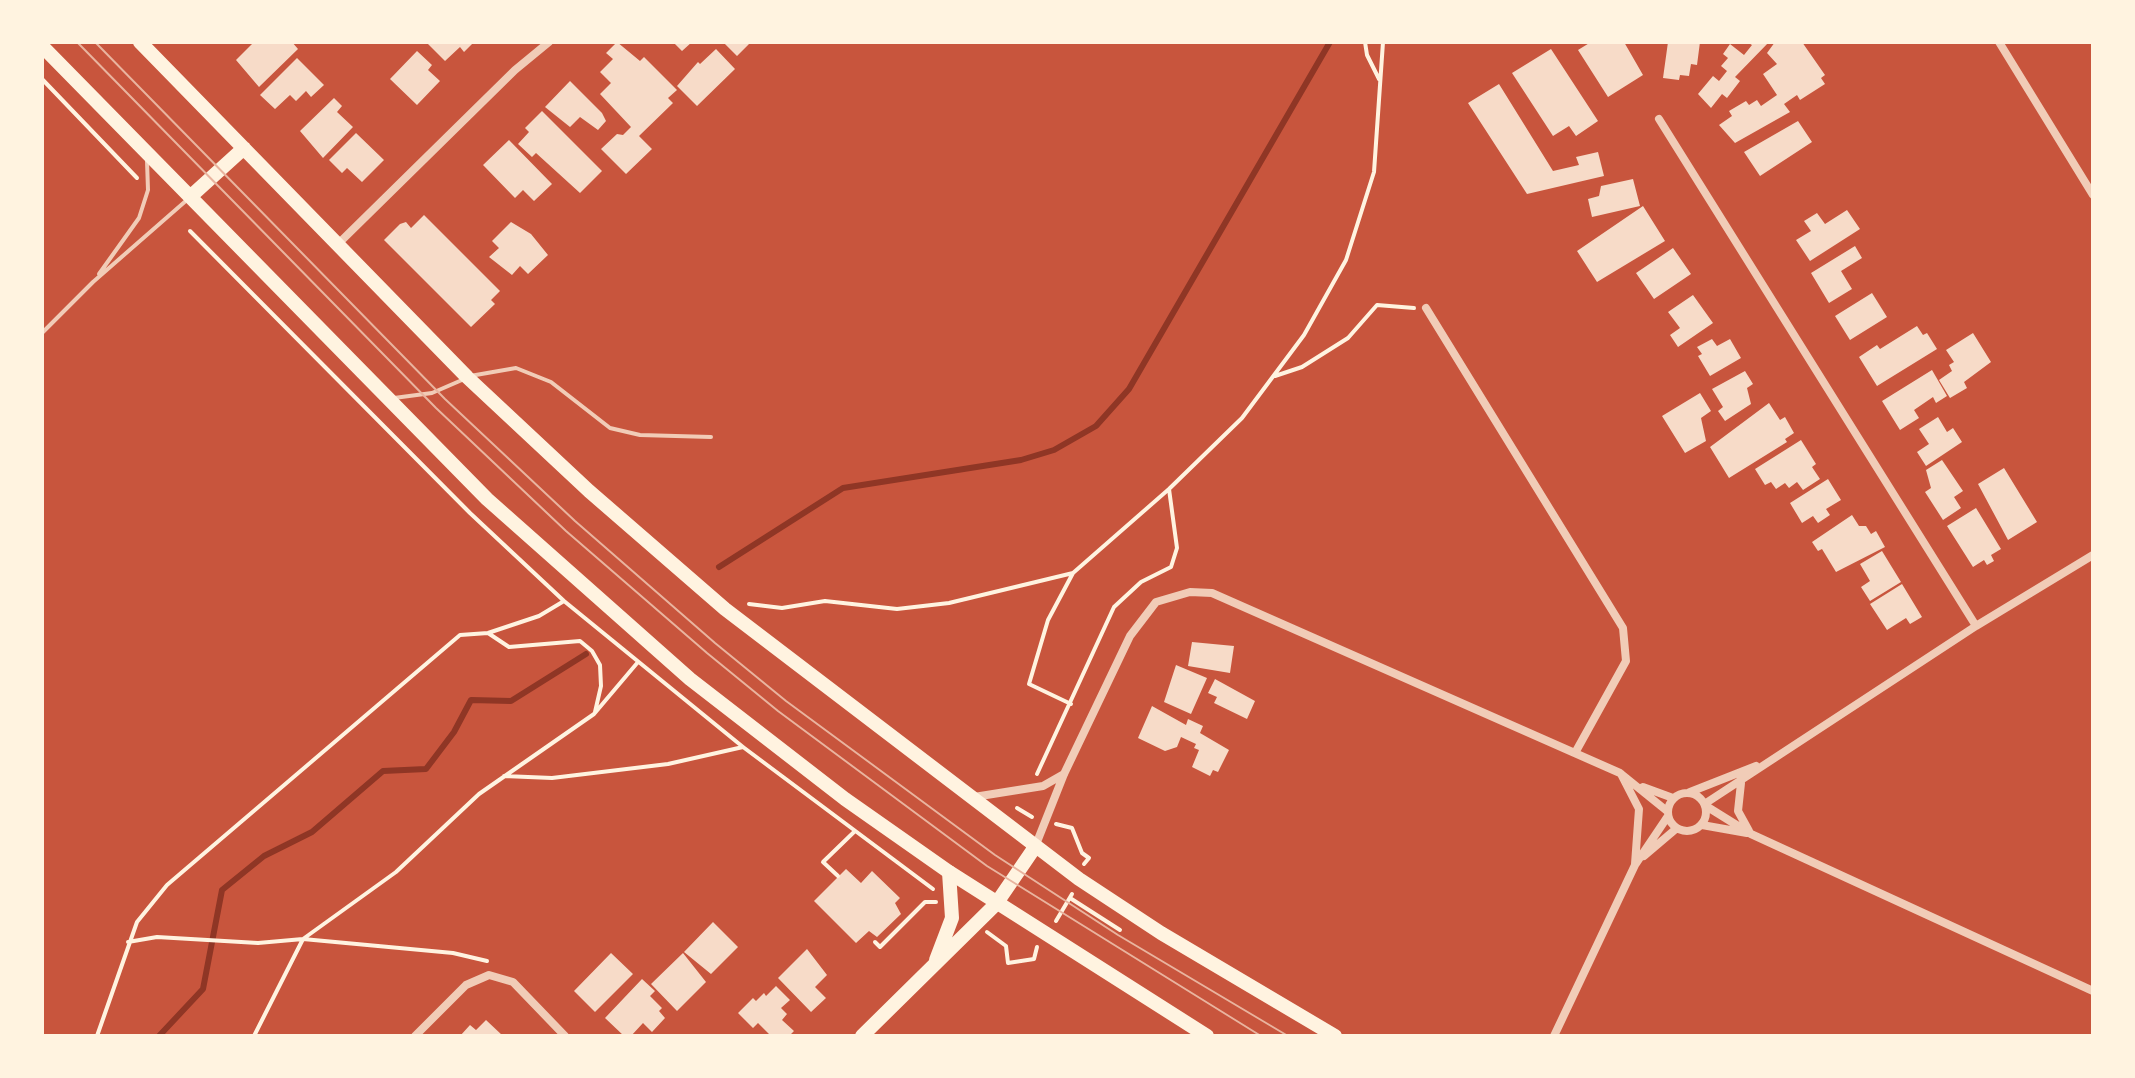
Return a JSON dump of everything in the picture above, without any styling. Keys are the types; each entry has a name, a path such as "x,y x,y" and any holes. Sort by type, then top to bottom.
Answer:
{"main road":[{"path":"140,42 467,377 676,568 788,660 1079,879 1173,940 1335,1036"},
{"path":"42,46 510,521 690,679 845,799 949,872 1045,936 1207,1036"},
{"path":"190,197 244,148"},
{"path":"862,1036 996,904 1035,847"},
{"path":"934,965 952,918 949,872"}],"street":[{"path":"338,244 515,70 549,42"},
{"path":"1999,42 2093,195"},
{"path":"1659,119 1976,626"},
{"path":"1426,308 1623,628 1626,661 1575,753"},
{"path":"1702,825 1706,805 1741,783 1763,763 2093,555"},
{"path":"1035,847 1064,774 1130,636 1156,602 1190,592 1212,593 1620,773 1638,785 1668,814 1677,828 1691,831 1702,825 1751,834"},
{"path":"1638,785 1673,798 1763,763"},
{"path":"1620,773 1639,809 1635,865"},
{"path":"968,797 1043,786 1064,774"},
{"path":"1741,783 1738,811 1751,834"},
{"path":"1689,792 1751,834 2093,991"},
{"path":"1554,1036 1635,865 1668,814 1673,798"},
{"path":"1635,865 1677,828"},
{"path":"415,1036 466,985 489,975 513,982 565,1036"}],"lane":[{"path":"93,282 139,218 148,190 147,153"},
{"path":"42,333 93,282 190,197"},
{"path":"388,398 432,393 467,377 491,370 516,368 551,382 610,428 640,435 711,437"}],"path":[{"path":"1365,42 1367,55 1380,81"},
{"path":"1071,704 1029,684 1048,620 1073,573 1169,489 1242,418 1304,335 1346,260 1374,172 1383,42"},
{"path":"42,79 141,182"},
{"path":"190,231 470,513 564,601 743,747 854,832 926,881 936,893 936,902"},
{"path":"1273,377 1302,367 1348,338 1377,305 1426,308"},
{"path":"1035,779 1114,607 1141,582 1171,567 1177,548 1169,489"},
{"path":"749,604 782,608 825,601 897,609 949,603 1073,573"},
{"path":"98,1035 137,922 167,885 460,635 488,633 539,616 564,601"},
{"path":"488,633 509,647 525,648 553,640 580,641 592,651 600,665 601,686 594,714"},
{"path":"254,1036 303,939 396,872 479,794 594,714 638,662"},
{"path":"504,776 552,778 668,764 743,747"},
{"path":"838,876 823,862 854,832"},
{"path":"976,923 1006,946 1008,963 1034,959 1035,949 1070,898 1089,858"},
{"path":"1070,898 1120,930"},
{"path":"875,942 880,947 925,902 951,906"},
{"path":"128,942 157,937 258,943 303,939 487,959 489,975"}],"building":[{"path":"254,42 292,42 298,49 259,87 236,60"},
{"path":"426,42 474,42 464,52 460,47 445,61"},
{"path":"617,42 640,61 644,57 677,90 668,98 673,103 639,136 652,149 626,174 601,149 617,134 623,135 631,127 600,94 611,83 600,72 613,59 606,53"},
{"path":"673,42 692,42 682,51"},
{"path":"723,42 747,42 749,44 737,56"},
{"path":"1591,42 1624,42 1643,75 1608,97 1578,50"},
{"path":"1668,42 1700,42 1697,65 1691,64 1689,76 1680,75 1679,80 1663,78"},
{"path":"1747,42 1769,42 1735,77 1740,81 1727,98 1722,94 1711,108 1698,94 1713,76 1719,81 1727,71 1721,66 1728,58 1723,54 1730,44 1744,55 1752,45"},
{"path":"1775,42 1802,42 1825,75 1821,78 1825,84 1800,100 1797,95 1784,104 1790,112 1735,143 1719,125 1732,116 1729,111 1746,101 1749,105 1757,100 1761,106 1777,95 1763,74 1777,64 1767,53"},
{"path":"716,49 735,69 697,106 677,86 698,62 700,64"},
{"path":"1551,49 1598,121 1576,136 1569,126 1553,136 1512,73"},
{"path":"417,51 432,65 428,70 440,81 417,105 390,79"},
{"path":"297,58 324,85 311,97 306,91 296,101 290,95 275,109 260,95"},
{"path":"570,81 602,113 606,121 598,130 580,117 570,127 545,107"},
{"path":"1499,84 1553,171 1579,165 1576,157 1598,152 1604,176 1527,194 1468,103"},
{"path":"334,98 342,106 337,112 353,127 323,158 300,131"},
{"path":"542,111 602,171 580,193 536,153 532,157 518,144 529,132 525,128"},
{"path":"1798,121 1812,142 1760,176 1744,152"},
{"path":"356,133 384,160 362,182 347,168 342,173 329,160"},
{"path":"509,140 552,184 534,201 523,190 515,198 483,165"},
{"path":"1633,179 1640,206 1592,217 1588,199 1599,196 1601,186"},
{"path":"1643,206 1665,241 1597,282 1577,251"},
{"path":"1847,210 1860,229 1810,261 1796,240 1811,231 1804,221 1817,213 1825,224"},
{"path":"424,215 500,291 491,300 495,304 471,327 384,240 400,224 406,222 411,228"},
{"path":"511,222 531,234 548,255 528,274 520,266 512,275 489,257 499,248 492,241"},
{"path":"1855,246 1862,258 1841,271 1852,289 1829,303 1811,273"},
{"path":"1673,248 1691,274 1654,299 1636,273"},
{"path":"1872,293 1887,317 1850,340 1835,316"},
{"path":"1693,295 1713,323 1678,347 1670,335 1680,328 1668,312"},
{"path":"1917,326 1923,335 1927,333 1937,349 1877,386 1859,357 1877,345 1880,349"},
{"path":"1973,333 1991,362 1964,382 1967,388 1950,398 1939,380 1952,371 1949,365 1954,362 1946,350"},
{"path":"1712,339 1717,346 1730,339 1741,358 1710,376 1698,356 1702,354 1697,347"},
{"path":"1932,370 1947,396 1936,403 1933,397 1914,410 1919,418 1900,430 1882,401"},
{"path":"1745,371 1753,384 1747,388 1751,404 1725,421 1718,411 1723,407 1712,389"},
{"path":"1700,393 1711,411 1701,418 1706,441 1685,453 1662,416"},
{"path":"1769,403 1780,420 1785,417 1794,433 1785,439 1787,442 1729,478 1710,447"},
{"path":"1938,417 1947,432 1953,428 1962,442 1926,466 1917,452 1929,444 1919,429"},
{"path":"1801,440 1816,464 1812,467 1820,479 1803,490 1797,482 1789,488 1785,483 1776,489 1771,482 1765,485 1755,469"},
{"path":"1942,460 1963,491 1954,497 1961,508 1943,520 1925,492 1931,488 1926,470"},
{"path":"2004,468 2037,522 2008,540 1978,484"},
{"path":"1828,479 1841,500 1826,509 1830,515 1818,523 1813,516 1802,523 1790,503"},
{"path":"1976,508 2001,549 1991,555 1994,561 1987,565 1984,560 1973,567 1947,526"},
{"path":"1852,515 1859,526 1866,526 1871,534 1876,531 1885,547 1836,572 1822,549 1818,551 1812,542"},
{"path":"1882,551 1901,582 1870,601 1861,587 1870,581 1860,564"},
{"path":"1902,584 1922,617 1910,624 1906,618 1887,630 1870,604"},
{"path":"1192,642 1234,646 1230,673 1188,666"},
{"path":"1176,665 1207,678 1191,714 1164,702"},
{"path":"1215,679 1255,701 1247,719 1214,703 1217,697 1208,693"},
{"path":"1152,706 1186,725 1188,719 1203,726 1200,733 1229,750 1218,772 1213,770 1210,776 1192,767 1199,750 1194,748 1196,744 1181,737 1177,747 1165,751 1138,738"},
{"path":"846,869 861,883 872,871 900,898 895,903 901,914 877,937 869,931 856,943 814,901"},
{"path":"713,922 738,947 711,974 684,952"},
{"path":"807,949 827,975 815,987 826,998 811,1012 778,978"},
{"path":"611,953 633,974 595,1012 574,991"},
{"path":"683,953 706,982 677,1011 651,984"},
{"path":"642,979 655,991 650,996 662,1008 659,1011 665,1018 652,1032 643,1023 631,1036 624,1036 605,1018"},
{"path":"776,986 790,1000 781,1008 787,1014 782,1020 794,1031 789,1036 771,1036 758,1023 753,1028 738,1013 753,998 756,1001 764,993 766,996"},
{"path":"486,1020 503,1036 460,1036 470,1025 476,1030"}],"waterway":[{"path":"719,567 843,488 1021,460 1054,450 1096,426 1129,389 1330,42"},
{"path":"159,1036 203,989 222,890 264,856 312,832 383,771 426,769 454,732 471,700 511,701 586,654"}],"tram line":[{"path":"77,42 436,408 566,531 707,653 778,711 987,866 1261,1036"},
{"path":"95,42 445,399 575,521 715,643 786,701 995,855 1118,935 1288,1036"}]}
